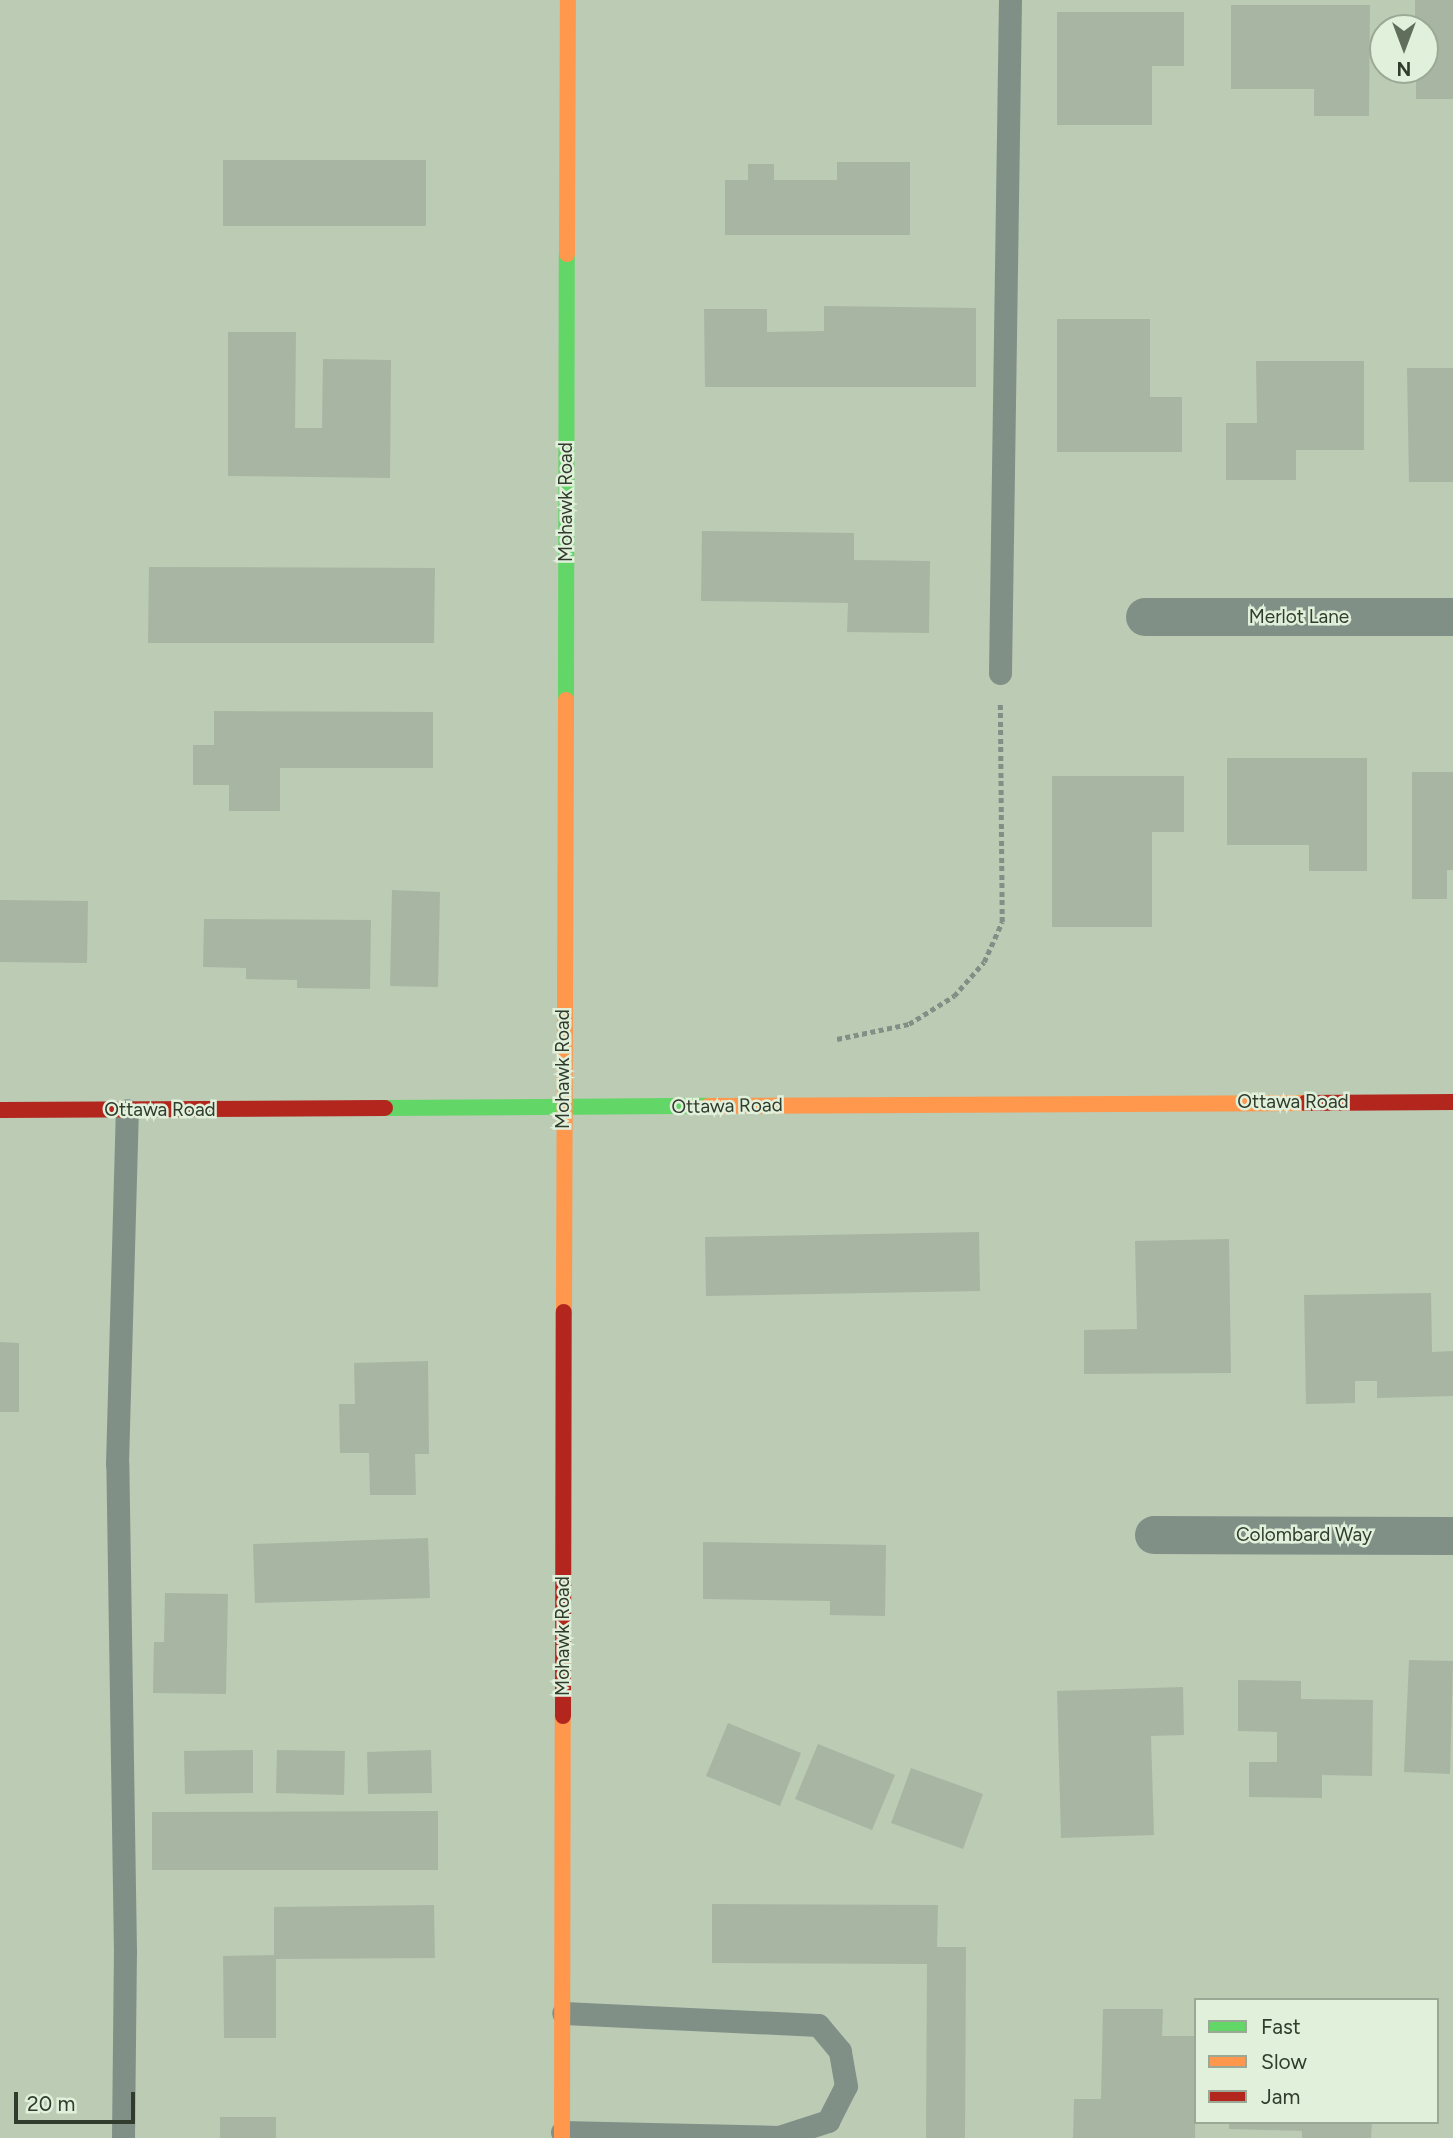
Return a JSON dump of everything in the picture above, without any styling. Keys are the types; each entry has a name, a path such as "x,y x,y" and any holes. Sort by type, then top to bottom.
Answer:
{"street":[{"name":"Mohawk Road","path":"562,2135 568,0"},
{"name":"Merlot Lane","path":"1145,617 1453,617"},
{"name":"Ottawa Road","path":"0,1110 1453,1102"},
{"name":"Colombard Way","path":"1154,1535 1453,1536"}],"lane":[{"path":"1000,673 1010,0"},
{"path":"123,2138 125,1952 117,1464 127,1110"},
{"path":"562,2135 779,2137 828,2121 846,2086 840,2051 817,2025 563,2013"}],"path":[{"path":"837,1039 909,1024 954,996 984,962 1002,922 1000,673"}],"building":[{"path":"1415,0 1453,0 1453,99 1416,99 1416,84 1439,84 1439,14 1415,14"},
{"path":"1231,5 1370,5 1369,116 1314,116 1314,89 1231,89"},
{"path":"1057,12 1184,12 1184,66 1152,66 1152,125 1057,125"},
{"path":"223,160 426,160 426,226 223,226"},
{"path":"837,162 910,162 910,235 725,235 725,180 748,180 748,164 774,164 774,180 837,180"},
{"path":"824,306 976,308 976,387 705,387 704,309 767,309 767,332 824,331"},
{"path":"1057,319 1150,319 1150,397 1182,397 1182,452 1057,452"},
{"path":"228,332 296,332 295,428 322,428 323,359 391,360 390,478 228,476"},
{"path":"1256,361 1364,361 1364,450 1296,450 1296,480 1226,480 1226,423 1257,423"},
{"path":"1407,368 1453,368 1453,482 1409,482"},
{"path":"702,531 854,533 854,560 930,561 929,633 847,632 848,603 701,601"},
{"path":"149,567 435,568 434,643 148,643"},
{"path":"214,711 433,712 433,768 280,768 280,811 229,811 229,785 193,785 193,745 214,745"},
{"path":"1227,758 1367,758 1367,871 1309,871 1309,845 1227,845"},
{"path":"1412,772 1453,772 1453,870 1447,870 1447,899 1412,899"},
{"path":"1052,776 1184,776 1184,832 1152,832 1152,927 1052,927"},
{"path":"392,890 440,892 438,987 390,986"},
{"path":"0,900 88,901 87,963 0,962"},
{"path":"204,919 371,920 370,989 297,988 297,980 246,979 246,968 203,967"},
{"path":"979,1232 980,1291 706,1296 705,1237"},
{"path":"1229,1239 1231,1373 1084,1374 1084,1330 1137,1329 1135,1241"},
{"path":"1431,1293 1432,1352 1453,1351 1453,1396 1377,1398 1377,1381 1355,1381 1355,1403 1306,1404 1304,1295"},
{"path":"0,1342 19,1343 19,1412 0,1412"},
{"path":"428,1361 429,1454 415,1454 416,1495 370,1495 369,1453 340,1453 339,1404 355,1404 354,1363"},
{"path":"428,1538 430,1598 255,1603 253,1544"},
{"path":"703,1542 886,1545 885,1616 830,1615 830,1601 703,1599"},
{"path":"165,1593 228,1594 226,1694 153,1693 154,1642 164,1642"},
{"path":"1409,1660 1453,1661 1450,1774 1404,1772"},
{"path":"1238,1680 1301,1681 1301,1699 1373,1700 1372,1776 1322,1775 1322,1798 1249,1797 1249,1762 1277,1762 1277,1732 1238,1731"},
{"path":"1183,1687 1184,1735 1151,1736 1154,1835 1061,1838 1057,1691"},
{"path":"728,1723 801,1753 780,1806 706,1776"},
{"path":"818,1744 895,1775 872,1830 795,1799"},
{"path":"253,1750 253,1793 185,1794 184,1751"},
{"path":"277,1750 345,1751 344,1795 276,1793"},
{"path":"431,1750 432,1793 368,1794 367,1752"},
{"path":"911,1768 983,1794 963,1849 891,1823"},
{"path":"438,1811 438,1870 152,1870 152,1812"},
{"path":"712,1904 938,1905 937,1947 966,1947 965,2138 926,2138 927,1964 712,1963"},
{"path":"434,1905 435,1958 276,1959 276,2038 224,2038 223,1956 274,1955 274,1907"},
{"path":"1103,2009 1163,2009 1162,2036 1194,2036 1195,2138 1073,2138 1074,2099 1101,2099"},
{"path":"220,2117 276,2117 276,2138 220,2138"},
{"path":"1229,2124 1372,2124 1371,2138 1302,2138 1302,2131 1229,2129"}],"traffic: fast":[{"path":"566,700 567,254"},
{"path":"385,1108 708,1106"}],"traffic: slow":[{"path":"567,254 568,0"},
{"path":"564,1312 566,700"},
{"path":"708,1106 1305,1103"},
{"path":"562,2138 563,1716"}],"traffic: jam":[{"path":"1305,1103 1453,1102"},
{"path":"0,1110 385,1108"},
{"path":"563,1716 564,1312"}]}
